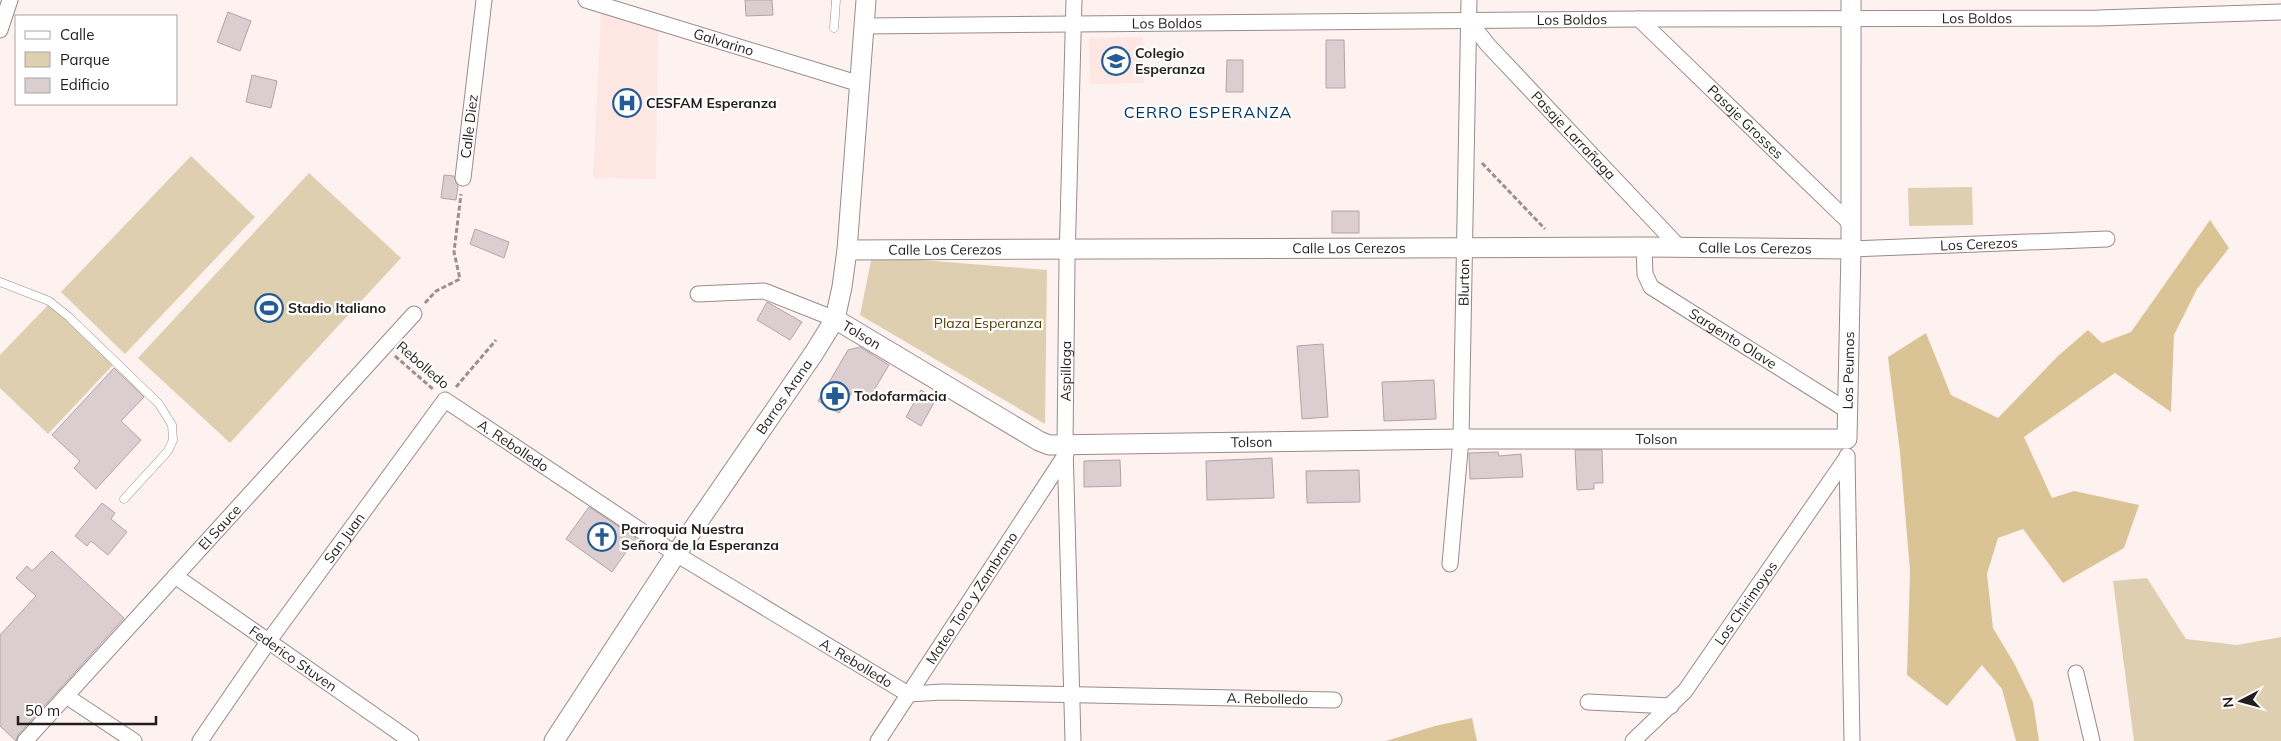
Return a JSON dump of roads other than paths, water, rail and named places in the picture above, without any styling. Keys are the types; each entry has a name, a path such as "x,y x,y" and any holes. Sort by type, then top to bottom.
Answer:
{"street":[{"path":"0,30 10,0"},
{"name":"Calle Diez","path":"463,178 484,0"},
{"name":"Galvarino","path":"586,0 860,84"},
{"name":"Barros Arana","path":"554,741 676,554 814,353 835,319 847,250 866,0"},
{"name":"Aspillaga","path":"1073,741 1066,449 1068,250 1074,0"},
{"name":"Blurton","path":"1450,564 1461,439 1469,0"},
{"name":"Los Boldos","path":"864,26 1639,19 1851,9 2098,18 2281,12"},
{"name":"Los Peumos","path":"1851,9 1851,249 1847,448 1852,741"},
{"name":"Pasaje Grosses","path":"1639,19 1851,224"},
{"name":"Pasaje Larrañaga","path":"1469,21 1488,45 1680,248"},
{"name":"Los Cerezos","path":"1851,249 2107,239"},
{"name":"Calle Los Cerezos","path":"847,250 1644,247 1851,249"},
{"name":"Sargento Olave","path":"1644,247 1645,274 1651,287 1848,411"},
{"name":"Tolson","path":"698,294 764,291 835,319 1039,441 1066,449 1461,439 1847,448"},
{"name":"El Sauce","path":"25,741 414,314"},
{"name":"A. Rebolledo","path":"446,400 676,554 908,694 943,692 1334,700"},
{"name":"San Juan","path":"200,741 268,642 446,400"},
{"name":"Los Chirimoyos","path":"1633,741 1685,691 1847,448"},
{"name":"Mateo Toro y Zambrano","path":"878,741 1066,449"},
{"name":"Federico Stuven","path":"175,576 411,741"},
{"path":"2076,673 2092,741"},
{"path":"66,696 134,741"},
{"path":"1588,702 1671,706"}],"lane":[{"path":"834,28 836,0"},
{"path":"0,282 49,301 69,317 159,404 172,425 172,440 168,451 124,499"}],"place":[{"name":"Colegio Esperanza","path":"1116,61"},
{"name":"CESFAM Esperanza","path":"627,103"},
{"name":"Stadio Italiano","path":"269,308"},
{"name":"Todofarmacia","path":"835,396"},
{"name":"Parroquia Nuestra Señora de la Esperanza","path":"602,537"}],"district":[{"name":"CERRO ESPERANZA","path":"1208,112"}],"park label":[{"name":"Plaza Esperanza","path":"988,323"}]}
